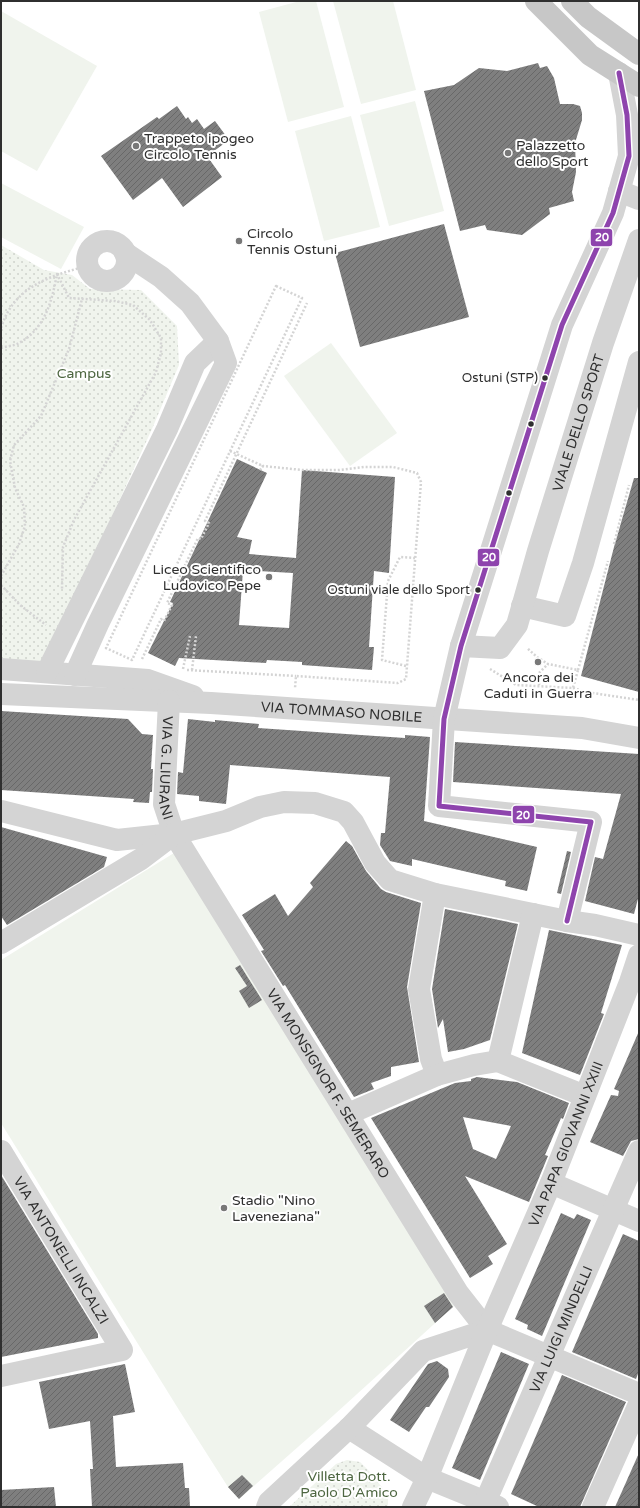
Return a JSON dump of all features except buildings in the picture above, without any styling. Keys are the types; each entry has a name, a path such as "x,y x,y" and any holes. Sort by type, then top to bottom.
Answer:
{"main road":[{"path":"536,1 590,55 639,86"},
{"path":"572,1 588,17 639,54"}],"street":[{"path":"566,921 591,822 439,806 444,719 461,646 562,325 613,213 629,195 627,115 620,73"},
{"name":"VIALE DELLO SPORT","path":"461,646 500,648 517,625 538,551 603,343 639,240"},
{"path":"103,241 110,241 116,244 122,248 125,253 126,266 123,272 113,280 100,280 90,272 87,266 88,253 92,247 103,241"},
{"path":"75,675 98,624 226,363 218,341 190,303 161,277 125,253"},
{"path":"47,672 167,429 195,363 218,341"},
{"path":"522,606 565,616 582,563 639,362"},
{"name":"VIA TOMMASO NOBILE","path":"1,669 148,680 211,703"},
{"name":"VIA TOMMASO NOBILE","path":"1,694 211,703 582,728 639,738"},
{"name":"VIA G. LIURANI","path":"169,701 164,804 174,834"},
{"path":"1,811 117,840 174,834 226,821 260,807 284,802 315,803 344,812 353,822 375,863 390,880 435,894 639,935"},
{"path":"1,943 141,858 174,834"},
{"name":"VIA MONSIGNOR F. SEMERARO","path":"174,834 458,1293 487,1330"},
{"path":"435,894 419,989 431,1059 437,1075"},
{"path":"498,1061 533,914"},
{"name":"VIA PAPA GIOVANNI XXIII","path":"413,1507 427,1478 487,1330 551,1183 585,1096 635,983 639,955"},
{"path":"348,1114 437,1075 474,1064 498,1061 585,1096"},
{"name":"VIA LUIGI MINDELLI","path":"489,1505 549,1357 639,1151"},
{"name":"VIA ANTONELLI INCALZI","path":"1,1376 122,1350 2,1156"},
{"path":"551,1183 639,1221"},
{"path":"267,1507 268,1502 349,1428 423,1352 487,1330 639,1394"},
{"path":"593,1507 639,1404"},
{"path":"349,1428 427,1478 489,1505"}],"path":[{"path":"1,328 2,322 16,300 35,284 57,274 87,266"},
{"path":"57,274 69,298 115,301 132,305 150,320 161,338 161,353 156,372 74,520 63,547 62,589 60,596"},
{"path":"1,348 19,344 34,332 46,316 53,298 57,274"},
{"path":"132,660 106,648 276,286 302,298 132,660 132,665"},
{"path":"1,576 19,544 25,526 24,507 15,488 10,461 14,445 41,416 69,349 82,299"},
{"path":"140,663 161,619 164,621 172,605 167,603 198,538 201,539 208,523 205,521 307,303"},
{"path":"176,669 398,684 406,679 421,482 417,473 393,467 364,467 339,470 302,470 263,466 230,450"},
{"path":"261,470 263,466"},
{"path":"614,544 629,484"},
{"path":"406,666 382,660 388,580 400,557 415,558"},
{"path":"573,688 608,560"},
{"path":"1,585 20,606 48,627 50,621"},
{"path":"183,669 190,636"},
{"path":"192,670 196,636"},
{"path":"527,648 548,664 578,670"},
{"path":"539,685 539,674 548,664"},
{"path":"484,666 516,684 573,688 586,692 639,700"},
{"path":"295,688 296,676"}],"green space":[{"path":"300,1 316,1 344,107 288,122 259,12"},
{"path":"333,1 393,1 416,90 361,104"},
{"path":"1,11 97,66 37,171 1,151"},
{"path":"415,101 444,211 389,226 360,115"},
{"path":"351,116 380,227 324,241 295,131"},
{"path":"1,183 84,227 61,269 1,237"},
{"name":"Campus","path":"1,245 44,270 72,275 90,289 141,290 177,326 179,365 152,429 54,643 41,663 1,660"},
{"path":"331,343 397,433 350,466 284,376"},
{"name":"Stadio \"Nino Laveneziana\"","path":"174,853 454,1306 239,1499 228,1487 179,1410 1,1123 1,960"},
{"name":"Villetta Dott. Paolo D'Amico","path":"347,1460 360,1462 370,1472 388,1495 387,1507 289,1507 336,1464"}],"transit line":[{"name":"20","path":"567,921 591,822 439,806 444,719 461,646 562,325 613,213 629,156 627,115 619,73"}],"place":[{"name":"Trappeto ipogeo Circolo Tennis","path":"136,146"},
{"name":"Palazzetto dello Sport","path":"508,153"},
{"name":"Circolo Tennis Ostuni","path":"239,241"},
{"name":"Ostuni (STP)","path":"545,378"},
{"name":"Liceo Scientifico Ludovico Pepe","path":"269,577"},
{"name":"Ostuni viale dello Sport","path":"478,590"},
{"name":"Ancora dei Caduti in Guerra","path":"538,662"},
{"name":"Stadio \"Nino Laveneziana\"","path":"224,1208"}]}
